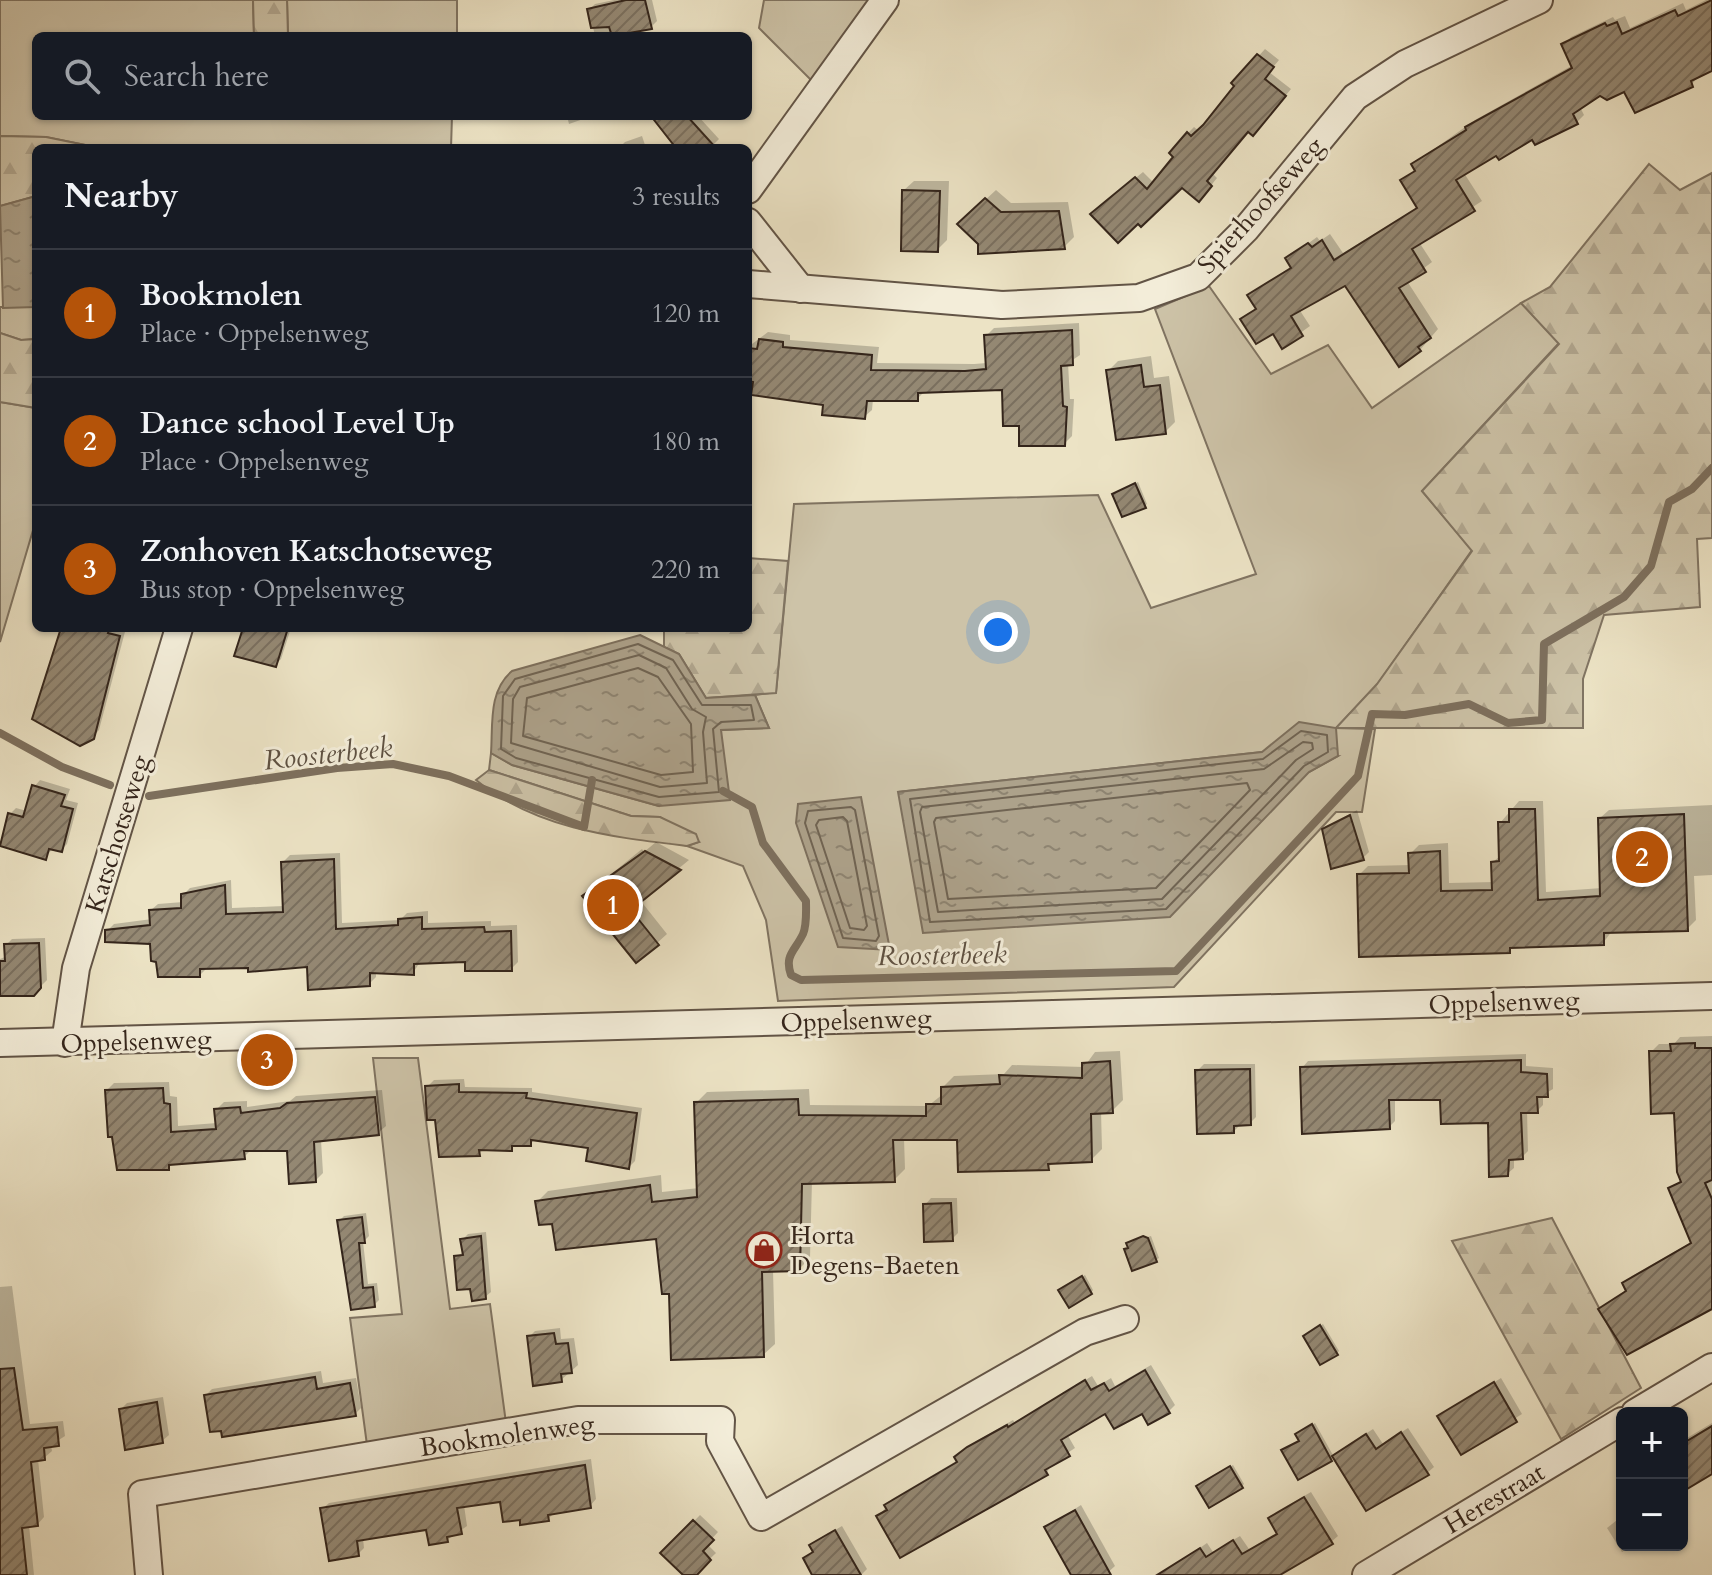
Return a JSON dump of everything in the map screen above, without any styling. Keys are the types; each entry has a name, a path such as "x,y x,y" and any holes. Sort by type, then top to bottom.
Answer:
{"street":[{"path":"752,184 885,0"},
{"name":"Spierhoofseweg","path":"752,284 1002,305 1139,298 1198,277 1246,229 1355,97 1405,64 1539,0"},
{"path":"752,227 801,289"},
{"name":"Katschotseweg","path":"65,1043 76,968 178,632"},
{"name":"Oppelsenweg","path":"0,1043 1712,996"},
{"name":"Bookmolenweg","path":"149,1575 142,1494 578,1420 721,1420 720,1441 761,1517 1085,1332 1125,1319"},
{"path":"1645,1407 1712,1367"},
{"name":"Herestraat","path":"1366,1575 1616,1425"}],"green space":[{"path":"0,0 253,0 254,32 32,32 32,120 452,120 451,144 80,144 46,137 0,136"},
{"path":"253,0 287,0 288,32 254,32"},
{"path":"287,0 457,0 457,32 288,32"},
{"path":"764,0 870,0 812,81 759,28"},
{"path":"0,136 46,137 80,144 32,144 32,197 0,206"},
{"path":"1649,164 1680,190 1712,173 1712,538 1697,539 1700,607 1604,615 1583,679 1583,728 1336,728 1377,684 1472,551 1422,491 1559,344 1521,303 1550,287"},
{"path":"1209,286 1271,374 1328,345 1372,408 1521,303 1559,343 1422,491 1472,550 1377,685 1336,728 1375,729 1362,812 1336,812 1174,987 778,1001 766,920 743,866 687,846 699,842 660,817 631,816 489,770 491,753 512,765 659,806 721,730 769,728 755,695 776,692 794,504 1098,495 1151,608 1256,574 1155,309","holes":["1262,752 1338,756 1309,772 898,792"]},
{"path":"0,307 32,307 32,339 21,340 0,333"},
{"path":"0,333 21,340 32,339 32,407 0,402"},
{"path":"0,402 32,407 32,534 0,642"},
{"path":"752,558 788,561 776,693 706,698 679,654 664,647 664,632 752,632"},
{"path":"489,770 631,816 660,817 696,834 699,842 687,846 631,839 549,820 499,797 476,780"},
{"path":"373,1058 418,1058 450,1309 490,1304 506,1423 367,1445 350,1318 402,1314"},
{"path":"1552,1218 1641,1388 1561,1439 1452,1241"}],"water":[{"path":"32,197 32,307 3,308 0,206"},
{"path":"640,635 679,654 706,698 755,695 769,728 721,730 730,800 659,806 512,765 491,753 495,698 504,679 512,671"},
{"path":"1299,722 1336,728 1338,756 1309,772 1170,917 923,933 898,792 1262,752"},
{"path":"861,797 890,950 838,947 796,823 798,804"}],"building":[{"path":"626,0 645,0 652,29 611,32 609,27 591,28 587,9"},
{"path":"1712,0 1712,71 1691,81 1693,87 1635,113 1624,92 1607,100 1600,96 1573,114 1578,124 1535,145 1532,140 1499,160 1496,156 1456,180 1475,211 1412,249 1426,272 1399,288 1431,338 1418,347 1421,351 1399,367 1345,286 1291,316 1303,336 1282,349 1273,334 1256,344 1240,319 1256,309 1247,295 1291,268 1285,258 1308,243 1312,247 1322,240 1334,260 1417,208 1400,180 1415,171 1411,164 1466,130 1465,127 1572,68 1561,44 1605,23 1607,26 1617,22 1622,34 1675,10 1678,16"},
{"path":"1257,54 1274,67 1265,79 1286,96 1253,136 1248,132 1207,181 1212,186 1199,202 1182,188 1141,227 1138,224 1118,243 1090,214 1135,177 1147,189 1173,157 1169,153 1187,132 1191,136 1203,125 1234,86 1231,83"},
{"path":"654,120 691,120 712,144 673,144"},
{"path":"902,190 940,191 938,252 901,251"},
{"path":"985,198 1001,212 1059,211 1065,249 978,254 978,244 957,224"},
{"path":"1072,330 1073,365 1061,366 1063,406 1067,407 1065,446 1019,446 1019,426 1003,426 1002,390 918,393 918,401 867,401 865,419 822,415 823,405 752,395 752,348 757,349 759,339 783,342 783,347 872,355 871,370 965,371 986,369 984,335"},
{"path":"1141,365 1144,387 1160,385 1166,434 1116,440 1106,370"},
{"path":"1135,483 1146,508 1122,517 1112,494"},
{"path":"60,632 108,632 120,636 94,739 80,746 32,719"},
{"path":"242,632 287,632 276,667 234,656"},
{"path":"32,785 65,795 61,806 73,809 62,852 49,849 46,860 0,846 8,813 23,817"},
{"path":"1509,809 1535,809 1538,900 1600,896 1598,818 1684,814 1688,931 1604,933 1604,945 1510,948 1510,953 1359,957 1357,874 1409,873 1408,853 1440,851 1441,891 1492,890 1491,862 1499,861 1498,822 1509,822"},
{"path":"1350,815 1364,860 1331,869 1322,829"},
{"path":"645,851 681,870 631,910 659,945 636,963 582,896"},
{"path":"334,859 336,929 398,925 398,919 422,917 422,929 484,927 485,932 511,931 512,971 465,971 465,962 414,964 414,975 370,973 370,986 308,990 307,967 248,972 248,968 200,969 200,977 158,977 156,962 151,961 150,944 105,942 105,930 150,925 149,910 181,908 181,894 225,885 226,914 283,912 281,862"},
{"path":"39,943 41,988 34,996 0,996 0,961 5,961 4,944"},
{"path":"1695,1043 1695,1048 1712,1048 1712,1180 1705,1183 1712,1199 1712,1309 1627,1355 1598,1309 1626,1291 1622,1283 1691,1243 1668,1188 1681,1182 1677,1172 1674,1113 1651,1114 1649,1051 1671,1051 1670,1044"},
{"path":"1521,1060 1521,1072 1547,1074 1548,1097 1537,1097 1538,1113 1521,1113 1523,1159 1509,1160 1508,1176 1489,1177 1488,1123 1441,1124 1440,1100 1389,1100 1390,1129 1302,1134 1300,1067"},
{"path":"1110,1061 1113,1113 1091,1114 1092,1162 1048,1164 1049,1170 958,1172 957,1140 893,1140 895,1182 802,1184 800,1271 762,1272 764,1357 671,1360 669,1294 662,1294 656,1239 556,1250 552,1224 539,1225 535,1201 650,1185 652,1202 697,1197 694,1102 798,1099 799,1115 926,1116 926,1104 941,1104 941,1087 1000,1084 999,1075 1082,1078 1082,1063"},
{"path":"1250,1069 1251,1125 1234,1126 1234,1133 1197,1134 1195,1070"},
{"path":"459,1084 459,1092 527,1093 526,1098 637,1113 629,1169 586,1161 588,1148 531,1140 531,1146 512,1146 512,1151 479,1150 480,1156 439,1157 435,1120 427,1120 425,1086"},
{"path":"163,1088 164,1103 170,1104 171,1132 216,1129 214,1109 240,1107 241,1113 280,1108 287,1103 375,1097 379,1135 314,1142 316,1182 289,1184 287,1151 244,1151 245,1159 169,1165 169,1170 117,1170 112,1137 108,1137 105,1090"},
{"path":"951,1203 953,1241 924,1242 923,1204"},
{"path":"362,1217 365,1243 359,1243 363,1288 373,1287 375,1307 351,1310 337,1220"},
{"path":"481,1236 486,1299 472,1301 470,1289 457,1290 454,1256 463,1255 460,1239"},
{"path":"1143,1236 1148,1238 1157,1262 1132,1271 1124,1249 1128,1248 1126,1243"},
{"path":"1082,1276 1092,1294 1069,1308 1058,1290"},
{"path":"1320,1325 1338,1355 1320,1365 1303,1336"},
{"path":"554,1333 556,1344 568,1343 572,1373 561,1374 562,1382 533,1386 527,1336"},
{"path":"14,1368 23,1430 57,1427 59,1446 44,1448 45,1460 31,1462 38,1526 22,1528 27,1575 0,1575 0,1369"},
{"path":"1145,1370 1170,1413 1148,1425 1142,1414 1114,1429 1105,1414 1061,1440 1070,1456 1045,1470 1048,1475 900,1558 876,1516 887,1510 884,1505 957,1462 954,1457 967,1447 1008,1427 1085,1380 1091,1390 1104,1383 1109,1391"},
{"path":"315,1377 317,1389 350,1383 356,1416 222,1437 221,1431 210,1432 204,1395"},
{"path":"1494,1382 1517,1422 1461,1455 1437,1416"},
{"path":"157,1402 163,1443 125,1450 119,1409"},
{"path":"1312,1424 1332,1461 1298,1480 1281,1450 1299,1441 1295,1434"},
{"path":"1712,1426 1712,1474 1688,1488 1688,1479 1688,1440"},
{"path":"1401,1432 1429,1475 1366,1511 1332,1456 1366,1434 1376,1449"},
{"path":"585,1465 591,1508 548,1515 549,1521 520,1525 520,1520 503,1522 500,1502 457,1508 462,1534 447,1537 448,1542 429,1545 426,1530 357,1541 359,1556 329,1561 320,1508"},
{"path":"1230,1466 1243,1488 1209,1508 1196,1486"},
{"path":"1304,1497 1333,1544 1280,1575 1157,1575 1200,1548 1206,1557 1233,1540 1242,1554 1277,1534 1268,1518"},
{"path":"1075,1510 1111,1575 1071,1575 1044,1527"},
{"path":"693,1520 714,1540 703,1551 711,1560 697,1575 683,1575 660,1553"},
{"path":"835,1530 861,1575 812,1575 803,1558 813,1552 809,1545"}],"waterway":[{"name":"Roosterbeek","path":"723,791 752,807 763,843 806,901 804,930 789,963 791,975 801,980 1176,971 1358,776 1372,714 1405,715 1469,704 1508,723 1542,720 1544,644 1624,597 1651,566 1669,502 1692,489 1712,468"},
{"name":"Roosterbeek","path":"0,733 62,767 110,785"},
{"name":"Roosterbeek","path":"149,796 337,768 393,764 449,776 584,827 592,780"}],"place":[{"name":"Dance school Level Up","path":"1642,857"},
{"name":"Bookmolen","path":"613,905"},
{"name":"Zonhoven Katschotseweg","path":"267,1060"},
{"name":"Horta Degens-Baeten","path":"764,1250"}]}
